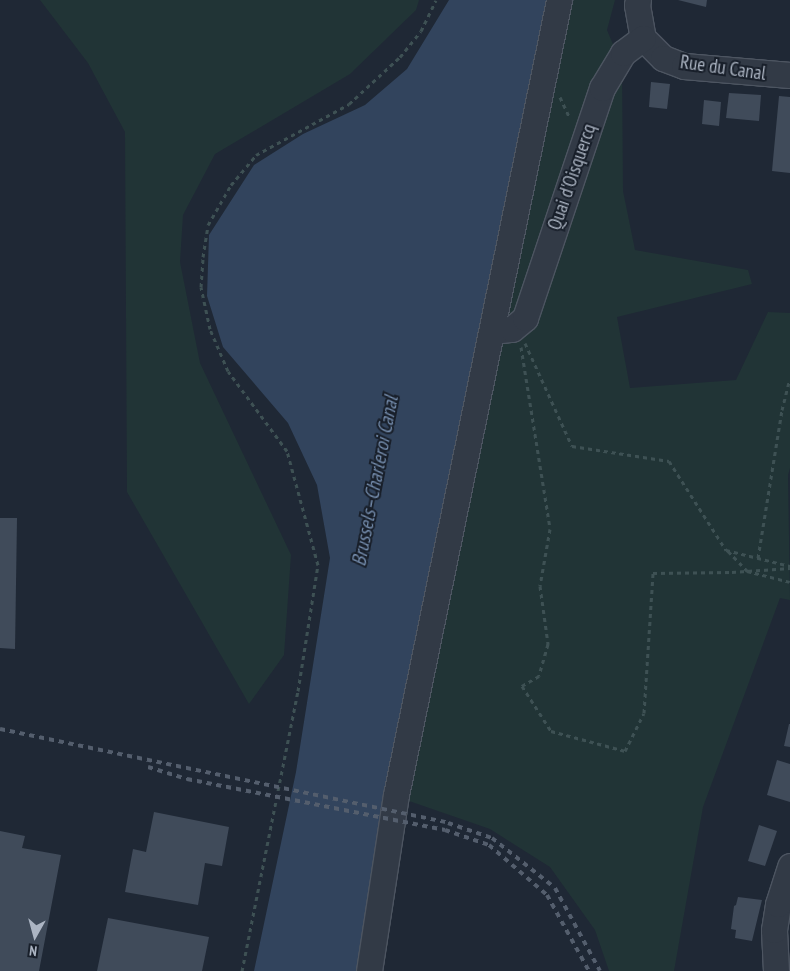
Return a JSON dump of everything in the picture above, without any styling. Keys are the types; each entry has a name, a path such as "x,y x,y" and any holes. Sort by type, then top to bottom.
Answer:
{"street":[{"path":"369,971 396,795 559,0"},
{"path":"638,0 637,5 643,38"},
{"name":"Rue du Canal","path":"643,38 663,58 684,66 790,75"},
{"name":"Quai d'Oisquercq","path":"518,326 525,318 602,88 623,53 643,38"},
{"path":"492,331 512,329 518,326"},
{"path":"776,971 774,930 778,904 790,866"}],"path":[{"path":"242,971 298,691 318,565 287,451 228,371 210,329 201,287 202,257 208,225 231,186 256,155 349,104 400,57 421,31 436,0"},
{"path":"540,92 562,97 582,148"},
{"path":"518,326 572,446 670,461 726,550 747,571 790,582"},
{"path":"518,326 550,529 540,586 548,644 539,676 522,686 551,731 625,751 644,712 653,573 747,571 790,567"},
{"path":"758,558 782,410 790,379"},
{"path":"726,550 790,567"}],"shaded area":[{"path":"40,0 419,0 416,10 350,74 215,154 183,215 180,262 200,363 291,555 284,655 249,704 127,492 125,132 88,63"},
{"path":"567,0 615,0 607,30 622,66 623,191 635,250 748,270 752,284 617,317 630,388 736,380 768,312 790,313 790,468 788,475 790,600 780,598 703,807 674,971 609,971 595,930 550,867 490,829 409,801 533,162"}],"water":[{"name":"Brussels–Charleroi Canal","path":"449,0 553,0 360,971 254,971 296,772 330,558 317,485 288,423 223,347 207,296 209,235 254,165 303,134 365,105 407,69"}],"building":[{"path":"678,0 707,0 706,7"},
{"path":"651,82 670,84 667,109 649,107"},
{"path":"729,93 761,95 759,121 726,118"},
{"path":"779,96 790,97 790,173 772,171"},
{"path":"704,100 721,102 719,126 702,124"},
{"path":"0,518 17,518 15,649 0,648"},
{"path":"790,724 790,747 784,746"},
{"path":"777,760 790,764 790,802 767,795"},
{"path":"154,812 229,827 222,866 205,863 198,905 125,892 133,849 146,852"},
{"path":"759,825 777,831 765,866 748,861"},
{"path":"0,831 25,836 22,848 61,855 39,971 0,971"},
{"path":"738,897 762,900 752,941 735,938 736,930 731,929 734,906"},
{"path":"108,918 209,937 202,971 97,971"}],"railway":[{"path":"0,729 448,823 492,838 555,888 600,971"},
{"path":"148,767 187,779 445,830 489,845 547,895 589,971"}]}
